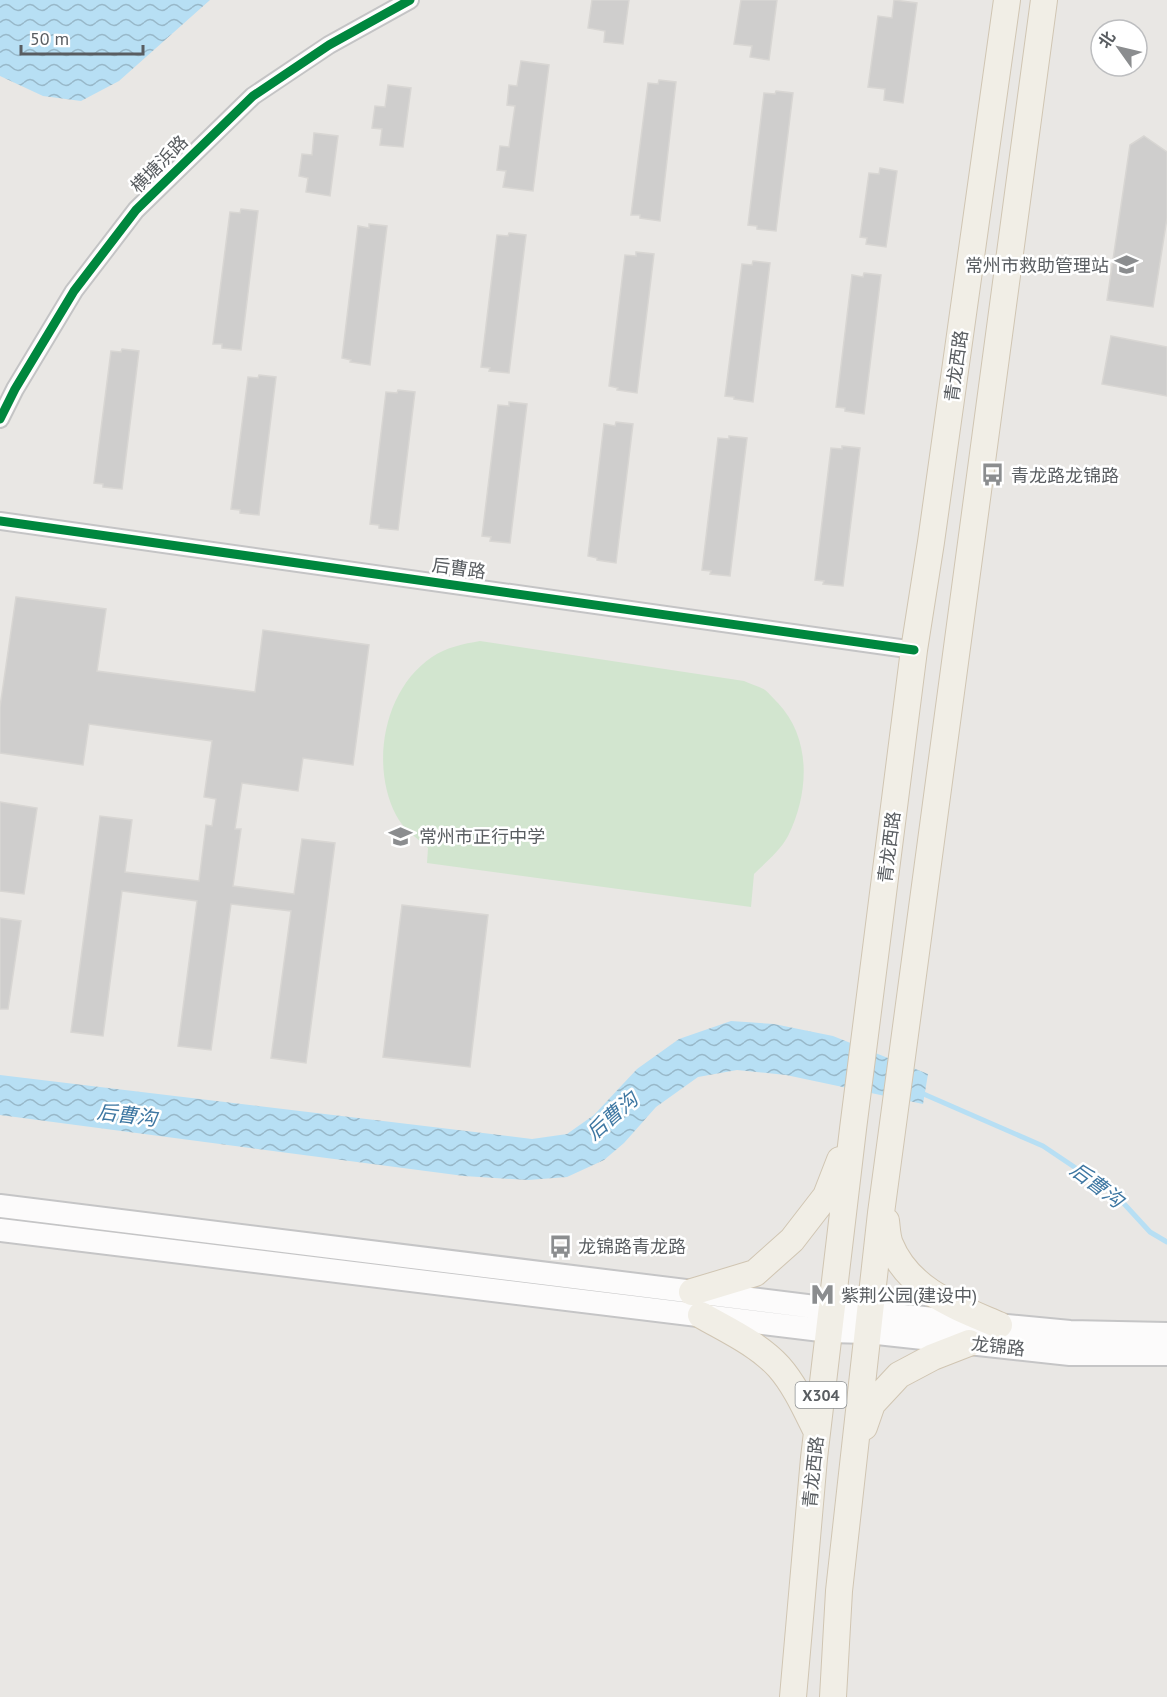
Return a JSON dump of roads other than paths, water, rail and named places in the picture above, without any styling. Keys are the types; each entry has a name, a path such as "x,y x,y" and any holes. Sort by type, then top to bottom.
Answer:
{"main road":[{"name":"青龙西路","path":"793,1697 817,1432 853,1129 914,650 1007,0"},
{"path":"833,1697 839,1591 883,1200 1044,0"},
{"path":"692,1292 755,1273 792,1240 826,1196 853,1129"},
{"path":"883,1200 889,1243 905,1272 940,1300 999,1325"},
{"path":"0,1206 692,1292 830,1320"},
{"path":"0,1230 701,1315 830,1320"},
{"path":"701,1315 749,1342 779,1367 800,1398 817,1432"},
{"name":"龙锦路","path":"830,1320 999,1325 1070,1332 1167,1334"},
{"name":"龙锦路","path":"869,1322 969,1343 1070,1354 1167,1354"},
{"path":"854,1459 872,1404 899,1375 933,1357 969,1343"}],"street":[{"name":"横塘浜路","path":"0,419 15,389 74,291 136,210 253,96 328,45 410,0"},
{"name":"后曹路","path":"0,521 914,650"}],"water":[{"path":"0,0 210,0 119,81 81,101 43,96 0,76"},
{"path":"731,1021 774,1024 833,1036 928,1074 923,1104 786,1075 737,1070 698,1077 656,1107 624,1143 604,1160 567,1177 528,1180 464,1176 0,1115 0,1075 532,1139 567,1134 594,1115 637,1069 679,1039"}],"waterway":[{"name":"后曹沟","path":"919,1092 1043,1146 1116,1195 1150,1232 1167,1242"}],"place":[{"name":"常州市救助管理站","path":"1127,265"},
{"name":"青龙路龙锦路","path":"993,475"},
{"name":"常州市正行中学","path":"401,836"},
{"name":"龙锦路青龙路","path":"560,1246"},
{"name":"紫荆公园(建设中)","path":"823,1295"}]}
